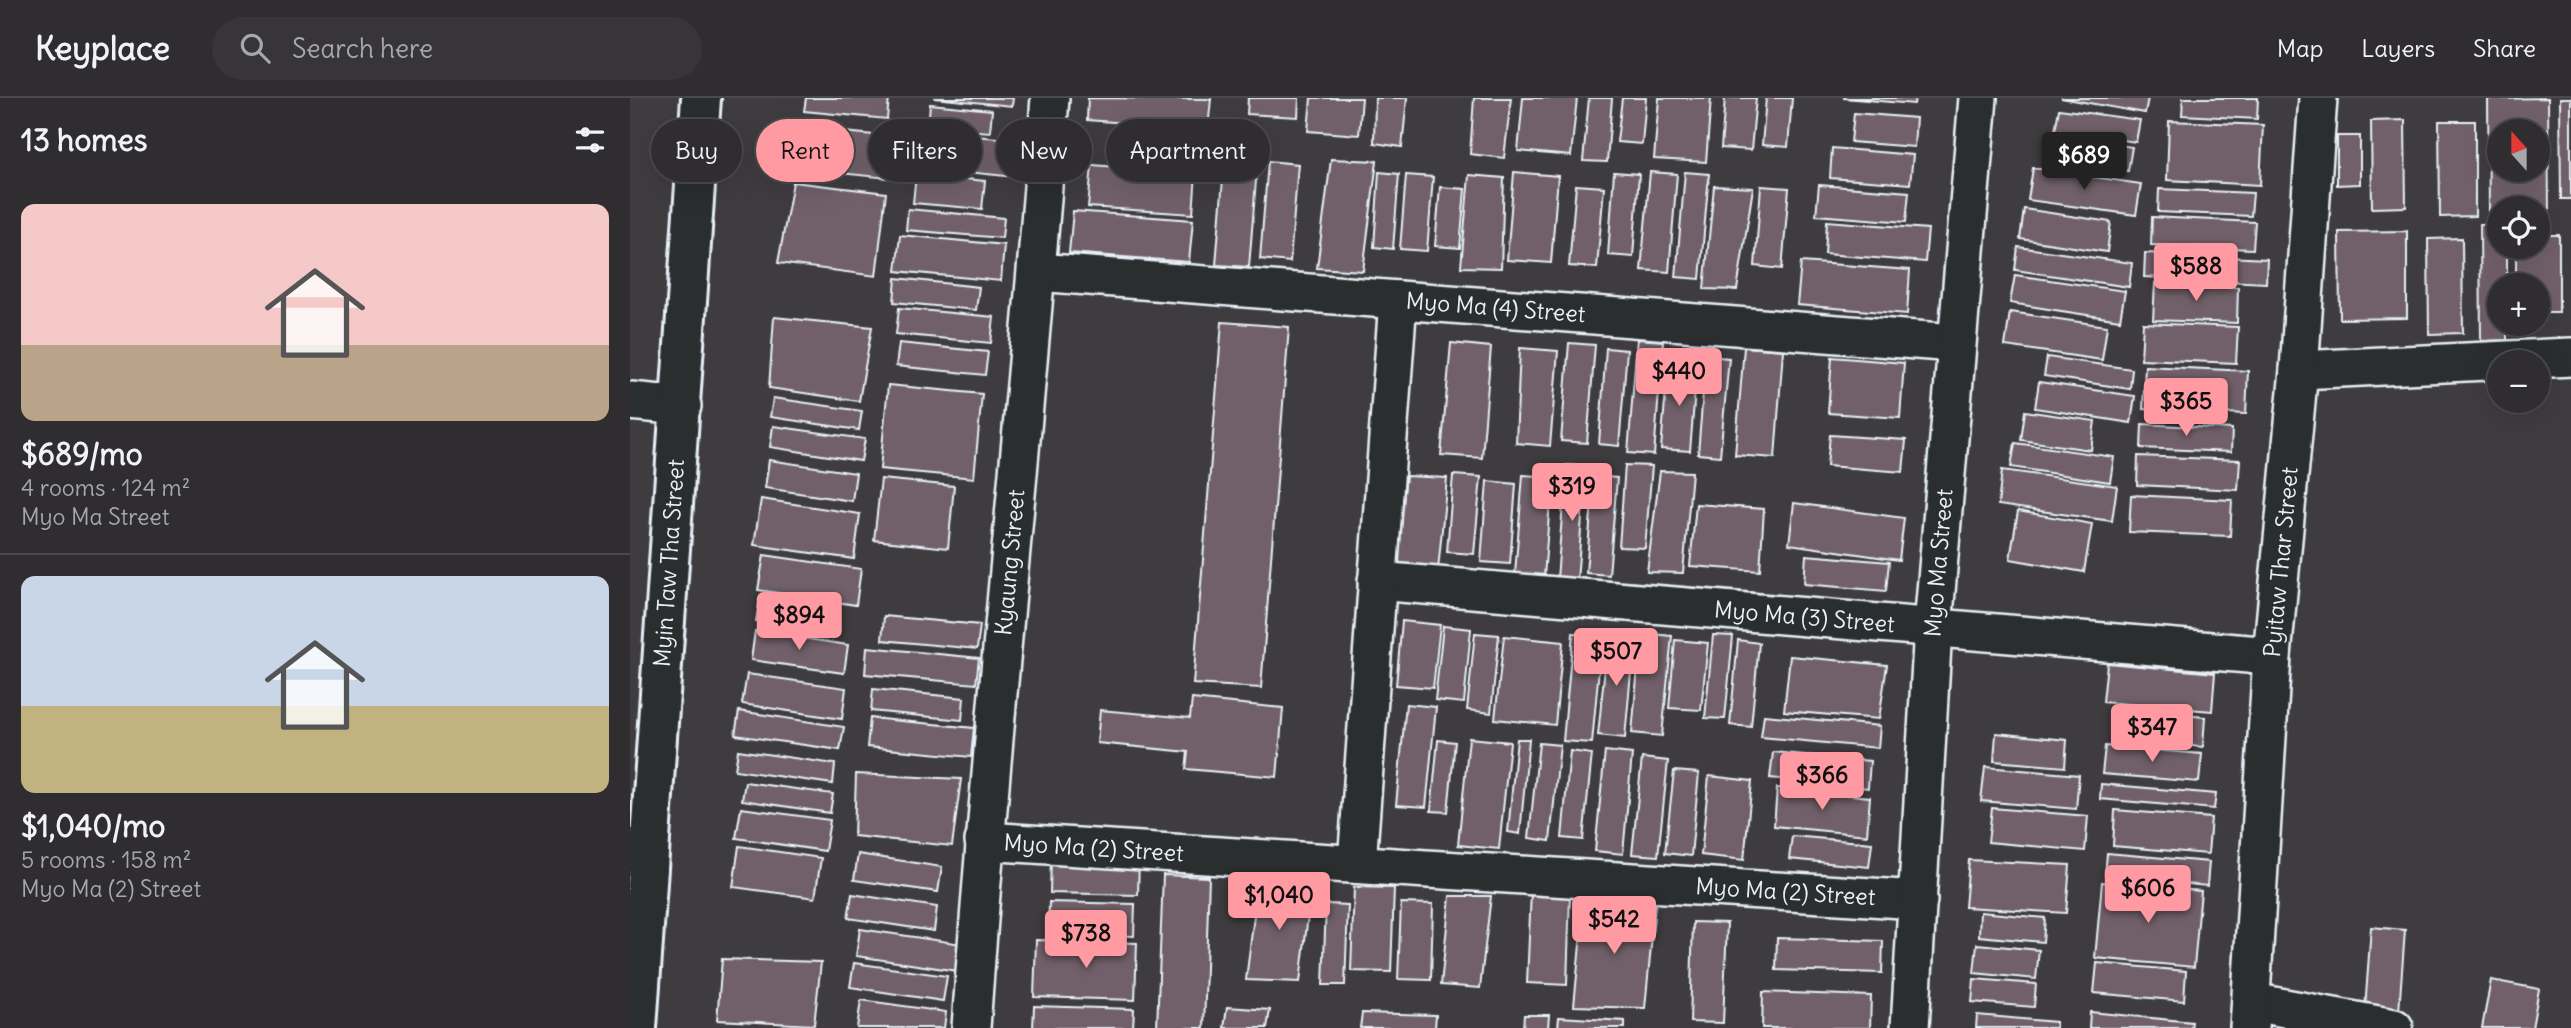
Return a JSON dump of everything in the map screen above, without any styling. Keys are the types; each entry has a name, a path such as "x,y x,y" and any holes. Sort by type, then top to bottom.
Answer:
{"main road":[{"name":"Myin Taw Tha Street","path":"638,1028 635,985 682,406 701,98"}],"street":[{"name":"Kyaung Street","path":"971,1028 984,841 1037,272 1050,98"},
{"name":"Myo Ma Street","path":"1910,1028 1933,627 1955,343 1978,98"},
{"name":"Pyitaw Thar Street","path":"2250,1015 2272,656 2299,370 2318,98"},
{"name":"Myo Ma (4) Street","path":"1037,272 1955,343"},
{"path":"1357,864 1398,300"},
{"path":"2299,370 2571,356"},
{"path":"630,401 682,406"},
{"name":"Myo Ma (3) Street","path":"1377,581 2272,656"},
{"name":"Myo Ma (2) Street","path":"984,841 1917,900"},
{"path":"2250,1015 2394,1028"}],"building":[{"path":"806,98 889,98 887,119 804,111"},
{"path":"934,98 1013,98 1012,106"},
{"path":"1088,98 1211,99 1209,119 1106,119 1106,121 1087,119"},
{"path":"1248,98 1299,98 1298,117 1247,114"},
{"path":"1311,98 1362,98 1359,135 1308,131"},
{"path":"1375,98 1407,98 1402,147 1374,143"},
{"path":"1474,98 1511,98 1504,158 1470,154"},
{"path":"1523,98 1577,98 1571,156 1518,151"},
{"path":"1589,98 1612,98 1607,162 1583,161"},
{"path":"1622,98 1646,98 1642,144 1617,142"},
{"path":"1659,98 1711,98 1706,162 1654,159"},
{"path":"1725,98 1756,98 1751,150 1721,148"},
{"path":"1766,98 1792,98 1788,147 1762,145"},
{"path":"1843,98 1915,98 1914,104"},
{"path":"2061,98 2148,98 2145,113"},
{"path":"2183,98 2258,98 2257,119 2182,115"},
{"path":"2548,98 2548,119 2488,119 2488,99"},
{"path":"2560,98 2571,98 2571,199 2561,199"},
{"path":"930,104 992,110 990,132 982,131 982,119 929,119"},
{"path":"2059,109 2140,120 2136,142 2055,131"},
{"path":"1854,113 1916,118 1914,147 1851,142"},
{"path":"2405,120 2406,207 2372,208 2371,121"},
{"path":"2169,121 2263,125 2260,185 2167,180"},
{"path":"2439,121 2475,121 2475,216 2440,217"},
{"path":"854,133 868,134 868,176 854,174"},
{"path":"2056,135 2132,147 2128,171 2052,160"},
{"path":"2337,136 2360,136 2360,184 2337,185"},
{"path":"982,137 996,138 996,175 982,174"},
{"path":"1832,148 1913,155 1910,184 1830,178"},
{"path":"1331,159 1377,161 1363,271 1317,268"},
{"path":"1270,161 1298,164 1290,262 1260,259 1266,182 1270,182"},
{"path":"1092,165 1106,166 1106,182 1195,182 1193,214 1088,207"},
{"path":"2033,168 2141,184 2136,215 2028,200"},
{"path":"1379,172 1399,174 1393,249 1374,247"},
{"path":"1514,172 1558,176 1551,263 1507,260"},
{"path":"1614,172 1639,174 1633,257 1608,255"},
{"path":"1650,172 1677,174 1669,272 1641,270"},
{"path":"1685,172 1709,174 1700,279 1676,277"},
{"path":"1406,175 1433,177 1427,251 1400,249"},
{"path":"1469,175 1504,178 1501,268 1461,267"},
{"path":"985,181 982,209 913,203 915,182"},
{"path":"793,182 886,193 876,276 778,263"},
{"path":"1223,182 1256,182 1249,267 1216,265"},
{"path":"2489,182 2549,182 2549,196 2489,196"},
{"path":"1576,185 1604,187 1597,268 1569,266"},
{"path":"1819,185 1909,192 1906,222 1816,215"},
{"path":"1714,186 1753,188 1737,290 1704,289"},
{"path":"1761,186 1789,188 1782,269 1755,266"},
{"path":"1440,187 1465,189 1460,248 1435,246"},
{"path":"2159,189 2253,193 2251,216 2158,212"},
{"path":"908,209 1004,218 1002,238 906,230"},
{"path":"2024,209 2111,222 2107,252 2020,239"},
{"path":"1073,211 1193,220 1189,262 1069,253"},
{"path":"2152,217 2255,222 2253,249 2151,245"},
{"path":"1827,221 1928,229 1925,262 1825,254"},
{"path":"2480,224 2487,224 2487,259 2507,259 2507,273 2487,273 2487,336 2507,336 2507,340 2481,341"},
{"path":"2407,231 2407,318 2340,319 2339,232"},
{"path":"900,235 1004,245 1001,281 896,271"},
{"path":"2550,235 2559,235 2559,312 2550,312 2550,273 2516,273 2516,259 2550,259"},
{"path":"2462,238 2463,333 2429,334 2428,239"},
{"path":"2018,247 2132,263 2129,287 2015,270"},
{"path":"2145,253 2267,259 2266,283 2144,277"},
{"path":"1801,262 1910,270 1907,314 1797,305"},
{"path":"2015,275 2125,291 2120,320 2010,303"},
{"path":"896,278 979,287 976,310 894,302"},
{"path":"2155,283 2238,287 2237,323 2153,320"},
{"path":"899,308 994,317 991,343 896,334"},
{"path":"2010,312 2107,326 2102,360 2005,346"},
{"path":"774,317 872,327 859,401 769,388"},
{"path":"1222,322 1289,327 1261,688 1193,684"},
{"path":"2143,323 2238,327 2236,363 2141,359"},
{"path":"1637,339 1663,341 1654,455 1628,453"},
{"path":"899,343 988,352 985,375 896,366"},
{"path":"1451,343 1491,347 1482,458 1441,455"},
{"path":"1569,343 1595,345 1587,443 1561,441"},
{"path":"1744,347 1783,350 1775,458 1735,455"},
{"path":"1520,348 1558,351 1550,446 1516,443"},
{"path":"1606,348 1627,350 1619,446 1599,444"},
{"path":"1706,356 1729,358 1720,456 1698,454"},
{"path":"1832,357 1904,363 1900,418 1828,413"},
{"path":"2047,357 2132,369 2130,389 2044,376"},
{"path":"1668,364 1697,366 1690,451 1661,449"},
{"path":"2145,366 2248,371 2246,414 2143,409"},
{"path":"2039,382 2135,396 2131,423 2035,408"},
{"path":"888,385 982,394 974,478 880,469"},
{"path":"773,398 862,411 859,430 770,417"},
{"path":"2025,411 2095,421 2091,450 2021,440"},
{"path":"2142,424 2232,429 2231,452 2141,448"},
{"path":"773,426 865,439 861,461 770,447"},
{"path":"1830,435 1906,440 1903,472 1827,466"},
{"path":"2015,443 2114,457 2110,482 2011,467"},
{"path":"2138,456 2240,460 2238,490 2137,485"},
{"path":"769,460 856,473 852,501 765,488"},
{"path":"1566,465 1586,466 1577,581 1557,579"},
{"path":"1625,465 1652,466 1645,548 1619,547"},
{"path":"2002,470 2117,486 2112,521 1998,505"},
{"path":"1660,471 1692,472 1683,573 1647,572"},
{"path":"1453,475 1481,477 1474,554 1447,552"},
{"path":"1523,475 1552,477 1544,577 1515,574"},
{"path":"1406,476 1447,478 1438,570 1396,564"},
{"path":"1594,476 1617,478 1609,575 1586,573"},
{"path":"881,479 954,486 948,548 874,540"},
{"path":"1487,481 1516,484 1510,564 1481,562"},
{"path":"2131,495 2232,500 2230,536 2129,532"},
{"path":"761,499 860,514 854,559 754,545"},
{"path":"1794,503 1904,518 1899,560 1789,544"},
{"path":"1696,504 1764,509 1760,571 1690,566"},
{"path":"2018,511 2092,524 2084,572 2010,559"},
{"path":"764,555 861,569 856,605 758,590"},
{"path":"1806,555 1889,562 1886,591 1804,584"},
{"path":"760,599 829,609 826,632 756,621"},
{"path":"884,616 980,625 977,649 882,640"},
{"path":"1402,621 1440,625 1433,688 1396,685"},
{"path":"1443,626 1471,629 1464,703 1435,700"},
{"path":"755,631 848,645 844,673 751,660"},
{"path":"1475,633 1499,635 1491,713 1467,710"},
{"path":"1573,633 1602,636 1592,743 1563,741"},
{"path":"1641,633 1672,636 1662,736 1632,733"},
{"path":"1713,635 1733,636 1725,719 1705,718"},
{"path":"1504,636 1563,642 1555,725 1495,719"},
{"path":"1608,637 1634,639 1625,738 1598,735"},
{"path":"1675,640 1708,643 1701,710 1669,708"},
{"path":"1738,640 1759,643 1751,727 1730,725"},
{"path":"867,647 979,658 976,684 865,674"},
{"path":"1790,656 1887,665 1879,719 1784,711"},
{"path":"2107,663 2215,673 2212,711 2103,702"},
{"path":"747,674 846,688 842,719 742,704"},
{"path":"873,689 964,698 962,720 871,711"},
{"path":"1192,699 1283,708 1277,777 1186,769 1188,752 1097,743 1100,710 1190,718"},
{"path":"1406,704 1436,707 1426,807 1396,805"},
{"path":"2116,709 2205,717 2203,747 2113,739"},
{"path":"739,711 844,727 840,750 735,735"},
{"path":"1764,715 1880,726 1878,748 1761,737"},
{"path":"870,718 974,728 971,757 867,747"},
{"path":"1996,733 2067,740 2065,767 1994,761"},
{"path":"1469,738 1510,742 1499,849 1458,845"},
{"path":"1517,739 1529,739 1520,834 1508,832"},
{"path":"1438,740 1455,742 1448,812 1431,811"},
{"path":"1539,743 1560,745 1550,841 1529,838"},
{"path":"2105,746 2202,754 2199,782 2102,774"},
{"path":"738,750 835,764 833,784 735,770"},
{"path":"1570,751 1592,754 1583,840 1562,838"},
{"path":"1605,751 1632,754 1623,854 1595,851"},
{"path":"1773,752 1870,761 1868,788 1770,778"},
{"path":"1642,758 1668,761 1658,856 1632,854"},
{"path":"1985,767 2079,775 2076,809 1981,801"},
{"path":"1674,771 1699,773 1691,856 1665,853"},
{"path":"856,774 961,779 952,846 854,836"},
{"path":"1709,776 1752,781 1744,860 1701,855"},
{"path":"745,782 833,794 830,813 742,800"},
{"path":"2101,784 2216,794 2214,809 2100,799"},
{"path":"1777,788 1870,797 1867,835 1774,826"},
{"path":"741,808 830,820 825,851 736,838"},
{"path":"1992,808 2088,816 2085,851 1988,842"},
{"path":"2115,810 2211,818 2208,854 2113,846"},
{"path":"1792,836 1872,843 1869,867 1789,859"},
{"path":"739,846 821,858 815,898 733,887"},
{"path":"2107,853 2209,862 2207,886 2105,876"},
{"path":"858,854 942,867 938,892 854,880"},
{"path":"1051,856 1139,859 1138,895 1050,893"},
{"path":"1969,860 2070,865 2066,913 1965,907"},
{"path":"1163,875 1209,877 1204,1028 1157,1028"},
{"path":"1312,882 1300,982 1246,980 1258,883"},
{"path":"2102,882 2201,891 2194,967 2095,958"},
{"path":"1354,887 1394,888 1391,972 1351,971"},
{"path":"1531,891 1570,893 1567,985 1527,983"},
{"path":"852,894 937,907 934,931 848,918"},
{"path":"1450,896 1491,896 1480,988 1441,985"},
{"path":"1049,902 1135,904 1134,936 1048,934"},
{"path":"1401,903 1433,904 1431,980 1398,979"},
{"path":"1584,903 1655,905 1645,1008 1574,1006"},
{"path":"1326,904 1348,905 1345,985 1323,985"},
{"path":"1980,912 2045,918 2043,942 1979,936"},
{"path":"1693,922 1727,923 1723,1023 1690,1022"},
{"path":"2371,927 2405,930 2399,1012 2365,1010"},
{"path":"860,929 962,944 958,971 856,956"},
{"path":"1777,938 1883,941 1882,973 1776,970"},
{"path":"1036,940 1137,943 1135,1000 1034,997"},
{"path":"1977,944 2039,950 2036,979 1974,973"},
{"path":"722,959 821,962 814,1025 717,1020"},
{"path":"854,963 947,976 943,1001 850,987"},
{"path":"2097,963 2186,971 2184,1001 2094,993"},
{"path":"1974,979 2036,984 2034,1007 1972,1002"},
{"path":"2491,980 2539,989 2532,1028 2482,1028"},
{"path":"1763,992 1871,996 1870,1028 1762,1028"},
{"path":"861,1000 946,1012 944,1028 857,1028"},
{"path":"1034,1006 1134,1009 1133,1028 1033,1028"},
{"path":"1227,1007 1270,1010 1267,1028 1224,1028"},
{"path":"2090,1012 2192,1022 2191,1028 2089,1028"},
{"path":"1362,1013 1436,1015 1435,1028 1360,1028"},
{"path":"1524,1015 1549,1015 1548,1028 1523,1028"},
{"path":"1977,1015 2056,1022 2056,1028 1976,1028"},
{"path":"1559,1017 1625,1021 1625,1028 1558,1028"}]}
